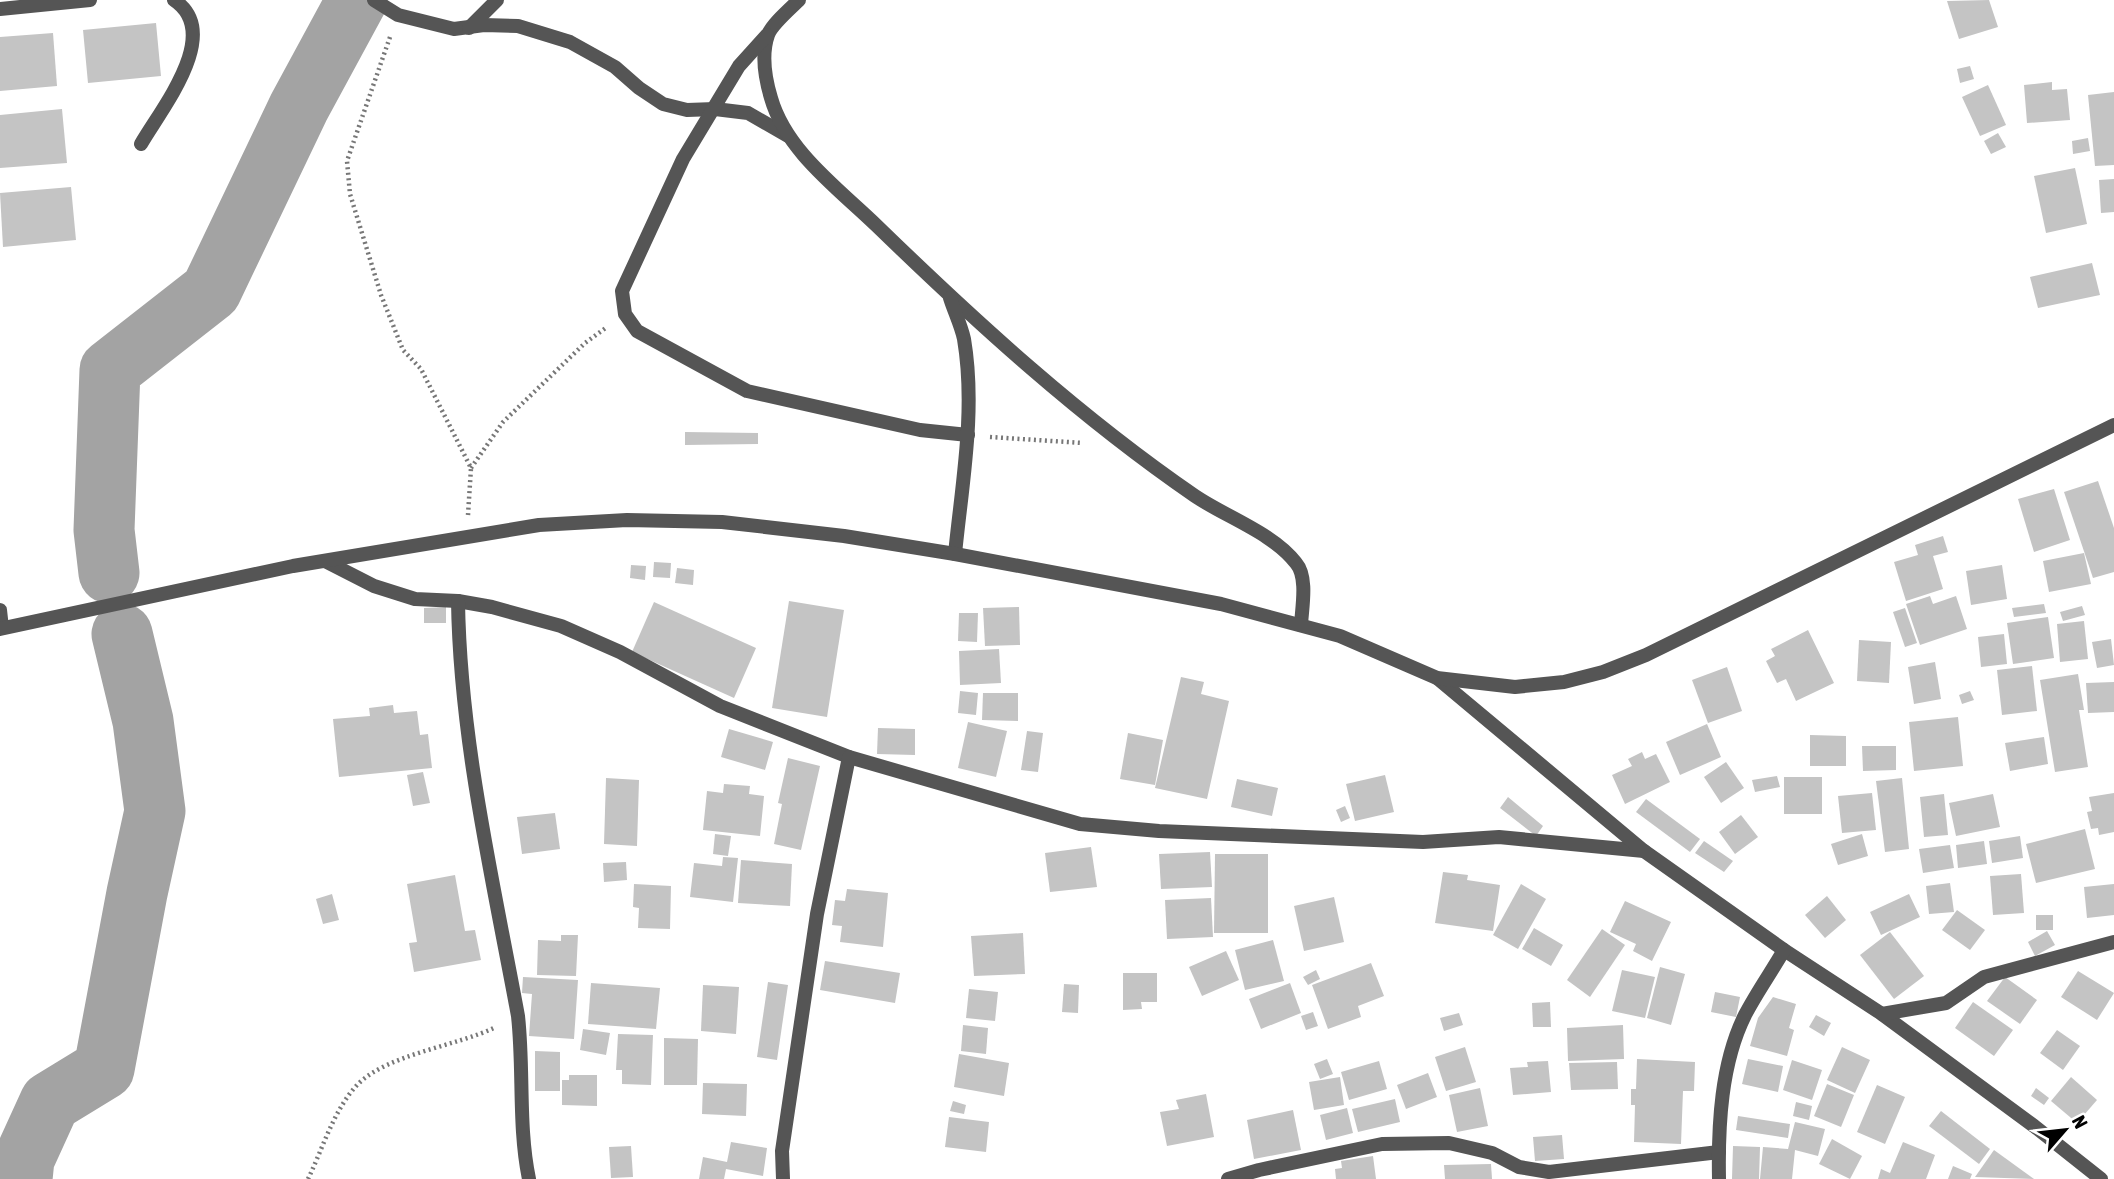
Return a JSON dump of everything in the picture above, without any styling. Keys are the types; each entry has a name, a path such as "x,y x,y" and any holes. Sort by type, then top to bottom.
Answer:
{"street":[{"path":"0,9 90,0"},
{"path":"141,144 188,64 194,44 192,23 184,6 174,0"},
{"path":"374,0 398,15 454,29 484,25 518,26 570,42 615,67 663,104 687,110 748,113 788,136 949,296 1044,380 1198,498 1285,551 1298,565 1302,583 1301,625"},
{"path":"469,28 497,0"},
{"path":"799,0 739,66 715,110 683,159 622,291 625,314 637,331 747,391 920,430 968,435"},
{"path":"768,34 764,64 771,100 788,136"},
{"path":"949,296 963,337 968,384 968,435 955,554"},
{"path":"0,610 1,629 293,566 539,525 627,520 722,522 844,536 955,554 1221,604 1339,636 1437,678 1515,687 1564,682 1603,672 1657,650 2114,425"},
{"path":"327,562 374,586 415,599 458,601 492,607 561,626 620,652 720,706 849,757 1080,824 1159,831 1423,842 1499,837 1644,851"},
{"path":"458,601 459,644 477,793 518,1016 522,1054 523,1126 529,1179"},
{"path":"1437,678 1644,851 1784,950 1882,1014 2101,1179"},
{"path":"783,1179 782,1152 817,914 849,757"},
{"path":"1882,1014 1946,1003 1984,978 2114,942"},
{"path":"1719,1179 1726,1077 1735,1040 1745,1015 1784,950"},
{"path":"1228,1179 1382,1144 1449,1143 1492,1153 1519,1167 1549,1172 1719,1152"}],"path":[{"path":"398,15 347,161 350,194 381,295 404,349 421,369 471,468 467,536"},
{"path":"471,468 503,422 585,343 625,314"},
{"path":"968,435 1128,447"},
{"path":"309,1179 342,1107 358,1084 376,1071 476,1037 518,1016"}],"building":[{"path":"1989,0 1998,27 1959,39 1947,1"},
{"path":"156,23 161,76 88,83 83,30"},
{"path":"53,33 57,86 0,91 0,37"},
{"path":"1970,66 1974,79 1960,83 1957,69"},
{"path":"2052,82 2052,90 2067,89 2070,120 2027,123 2024,85"},
{"path":"1988,85 2006,125 1980,136 1962,97"},
{"path":"2114,92 2114,165 2095,166 2088,95"},
{"path":"62,109 67,163 0,168 0,115"},
{"path":"1998,133 2006,147 1991,154 1984,141"},
{"path":"2088,138 2090,151 2073,154 2072,141"},
{"path":"2075,168 2087,224 2046,233 2034,176"},
{"path":"2114,179 2114,212 2101,213 2099,180"},
{"path":"71,187 76,240 3,247 0,193"},
{"path":"2092,263 2100,295 2038,308 2030,277"},
{"path":"685,432 758,433 758,444 685,445"},
{"path":"2098,481 2114,528 2114,572 2093,578 2064,492"},
{"path":"2054,489 2070,540 2034,552 2018,499"},
{"path":"1943,536 1948,552 1933,556 1943,589 1906,601 1894,562 1918,555 1915,545"},
{"path":"2084,553 2091,584 2049,592 2043,561"},
{"path":"654,562 671,563 670,578 653,577"},
{"path":"631,565 646,566 645,580 630,578"},
{"path":"2002,565 2007,599 1971,605 1966,571"},
{"path":"677,568 694,570 693,585 675,583"},
{"path":"1930,596 1933,604 1956,596 1967,629 1920,645 1906,604"},
{"path":"789,601 844,610 827,717 772,708"},
{"path":"654,602 756,648 734,698 632,652"},
{"path":"2044,604 2046,613 2014,617 2012,608"},
{"path":"2082,606 2085,615 2063,621 2060,612"},
{"path":"446,607 446,623 424,623 424,608"},
{"path":"1019,607 1020,645 985,646 983,608"},
{"path":"1905,608 1917,643 1905,647 1893,612"},
{"path":"959,613 978,613 977,642 958,641"},
{"path":"2048,617 2054,658 2013,664 2007,623"},
{"path":"2084,621 2088,659 2060,662 2057,624"},
{"path":"1808,630 1834,683 1796,701 1786,679 1777,683 1766,661 1775,656 1771,649"},
{"path":"2004,634 2007,664 1981,667 1978,637"},
{"path":"2111,639 2114,665 2097,668 2092,642"},
{"path":"1859,640 1891,642 1889,683 1857,681"},
{"path":"999,649 1001,683 960,685 959,651"},
{"path":"1935,662 1941,699 1914,704 1908,667"},
{"path":"2032,666 2037,711 2002,715 1997,670"},
{"path":"1727,667 1742,711 1708,723 1692,680"},
{"path":"2078,674 2084,710 2079,710 2088,767 2055,772 2040,680"},
{"path":"1181,677 1204,682 1201,694 1229,701 1207,799 1155,788"},
{"path":"2114,682 2114,712 2088,713 2086,683"},
{"path":"960,691 978,693 976,715 958,713"},
{"path":"1970,691 1974,700 1962,704 1959,695"},
{"path":"983,693 1018,693 1018,721 982,720"},
{"path":"393,705 394,713 417,711 420,735 428,734 432,768 339,777 333,719 370,716 369,708"},
{"path":"1958,717 1963,766 1914,771 1909,722"},
{"path":"968,722 1007,731 996,777 958,768"},
{"path":"1707,724 1721,757 1680,775 1666,742"},
{"path":"878,728 915,729 915,755 877,754"},
{"path":"729,729 773,742 765,770 721,757"},
{"path":"1027,731 1043,733 1038,772 1021,770"},
{"path":"1128,733 1163,740 1155,785 1120,779"},
{"path":"1810,735 1846,736 1846,766 1810,766"},
{"path":"2044,737 2048,764 2010,771 2005,743"},
{"path":"1862,746 1896,746 1896,770 1863,771"},
{"path":"1642,752 1645,759 1656,754 1670,782 1625,804 1612,775 1632,766 1628,759"},
{"path":"788,758 820,766 801,850 774,844 782,804 778,803"},
{"path":"1726,762 1744,788 1721,803 1704,777"},
{"path":"423,772 430,803 413,806 407,775"},
{"path":"1385,775 1394,812 1355,821 1346,784"},
{"path":"1777,776 1780,787 1755,792 1752,780"},
{"path":"1784,777 1822,777 1822,814 1784,814"},
{"path":"606,778 639,780 637,846 604,844"},
{"path":"1902,778 1909,849 1885,852 1876,781"},
{"path":"1237,779 1278,788 1272,816 1231,807"},
{"path":"724,784 750,786 749,794 764,796 760,836 703,830 707,791 723,793"},
{"path":"1872,793 1876,830 1842,833 1838,796"},
{"path":"2114,793 2114,832 2099,835 2098,828 2091,829 2087,812 2092,811 2089,797"},
{"path":"1944,794 1948,835 1924,837 1920,797"},
{"path":"1993,794 2000,827 1956,836 1949,803"},
{"path":"1508,797 1543,826 1536,836 1500,808"},
{"path":"1646,799 1700,839 1690,852 1636,812"},
{"path":"1345,806 1350,818 1341,822 1336,810"},
{"path":"555,813 560,849 522,854 517,817"},
{"path":"1741,815 1758,837 1735,854 1719,832"},
{"path":"2085,829 2095,869 2036,883 2026,844"},
{"path":"715,834 731,836 728,856 713,854"},
{"path":"1862,834 1868,856 1838,865 1831,844"},
{"path":"2020,836 2023,858 1992,863 1989,841"},
{"path":"1704,841 1733,861 1724,872 1695,853"},
{"path":"1984,841 1987,864 1958,868 1956,845"},
{"path":"1950,845 1954,868 1923,873 1919,849"},
{"path":"1091,847 1097,887 1050,892 1045,853"},
{"path":"1210,852 1212,887 1161,889 1159,854"},
{"path":"1215,854 1268,854 1268,933 1214,933"},
{"path":"723,857 738,858 733,902 690,897 694,863 722,866"},
{"path":"741,860 792,864 790,906 738,903"},
{"path":"626,862 627,880 604,882 603,863"},
{"path":"1443,872 1468,875 1467,880 1500,885 1493,931 1435,923"},
{"path":"2021,874 2024,913 1993,915 1990,876"},
{"path":"455,875 465,931 475,930 481,960 414,972 409,943 417,942 407,884"},
{"path":"1950,883 1954,912 1929,914 1926,886"},
{"path":"634,884 671,886 670,929 638,928 639,908 633,907"},
{"path":"1521,884 1546,899 1518,949 1493,935"},
{"path":"2114,884 2114,915 2087,918 2084,887"},
{"path":"847,889 888,893 883,947 840,942 842,926 832,925 835,900 845,901"},
{"path":"332,894 339,920 323,924 316,899"},
{"path":"1909,894 1920,917 1881,935 1870,912"},
{"path":"1827,896 1846,920 1825,938 1805,915"},
{"path":"1334,897 1344,942 1304,951 1294,906"},
{"path":"1211,898 1213,937 1167,939 1165,900"},
{"path":"1625,901 1671,922 1652,961 1633,951 1636,944 1610,932"},
{"path":"1957,910 1985,930 1970,950 1942,930"},
{"path":"2036,915 2053,915 2053,930 2036,930"},
{"path":"1534,928 1563,945 1551,966 1522,949"},
{"path":"1602,929 1625,945 1590,997 1567,980"},
{"path":"2047,931 2055,945 2035,956 2028,942"},
{"path":"1890,932 1924,976 1894,999 1860,955"},
{"path":"1023,933 1025,974 974,976 971,936"},
{"path":"561,935 578,935 576,976 537,975 538,940 561,941"},
{"path":"1273,940 1284,981 1245,990 1235,950"},
{"path":"1226,951 1239,980 1202,996 1189,967"},
{"path":"825,961 900,973 895,1003 820,990"},
{"path":"1371,963 1384,996 1358,1006 1361,1017 1328,1029 1312,985"},
{"path":"1660,967 1685,974 1671,1025 1647,1018"},
{"path":"1316,970 1320,979 1308,985 1303,977"},
{"path":"1622,970 1655,977 1645,1018 1612,1011"},
{"path":"2078,971 2114,993 2097,1020 2061,997"},
{"path":"1123,973 1157,973 1157,1002 1141,1002 1142,1009 1123,1010"},
{"path":"523,977 578,980 574,1039 529,1036 532,994 522,993"},
{"path":"2005,977 2037,1000 2020,1024 1987,1001"},
{"path":"768,982 788,985 777,1060 757,1057"},
{"path":"591,983 660,988 656,1029 588,1024"},
{"path":"1290,983 1301,1013 1261,1029 1249,999"},
{"path":"1064,984 1079,985 1078,1013 1062,1012"},
{"path":"703,985 739,987 736,1034 701,1031"},
{"path":"969,989 998,992 995,1021 966,1018"},
{"path":"1715,992 1740,997 1736,1017 1711,1012"},
{"path":"1773,997 1796,1004 1789,1028 1794,1030 1787,1056 1750,1046 1758,1018"},
{"path":"1550,1002 1551,1027 1533,1027 1532,1003"},
{"path":"1973,1002 2013,1030 1994,1056 1955,1028"},
{"path":"1313,1012 1318,1026 1306,1030 1301,1016"},
{"path":"1459,1013 1463,1025 1444,1031 1440,1018"},
{"path":"1816,1015 1831,1023 1824,1036 1809,1027"},
{"path":"963,1025 988,1028 986,1054 961,1051"},
{"path":"1623,1025 1624,1059 1568,1061 1567,1028"},
{"path":"583,1029 610,1033 606,1055 580,1050"},
{"path":"2057,1030 2080,1046 2063,1070 2040,1053"},
{"path":"618,1034 653,1035 651,1085 622,1084 622,1070 616,1070"},
{"path":"664,1038 698,1039 697,1085 664,1085"},
{"path":"1465,1047 1476,1082 1446,1091 1435,1057"},
{"path":"1842,1047 1870,1060 1855,1093 1827,1080"},
{"path":"535,1051 560,1052 560,1091 535,1091"},
{"path":"959,1054 1009,1063 1004,1096 954,1087"},
{"path":"1327,1059 1333,1074 1320,1079 1314,1064"},
{"path":"1637,1059 1695,1062 1694,1091 1683,1091 1681,1144 1634,1142 1635,1105 1631,1105 1631,1089 1636,1089"},
{"path":"1748,1059 1783,1066 1778,1092 1742,1084"},
{"path":"1792,1060 1822,1070 1812,1100 1783,1090"},
{"path":"1379,1061 1387,1089 1349,1100 1341,1072"},
{"path":"1548,1061 1551,1092 1513,1095 1510,1068 1528,1067 1527,1062"},
{"path":"1617,1062 1618,1089 1571,1090 1569,1063"},
{"path":"1428,1073 1437,1097 1406,1109 1397,1085"},
{"path":"569,1075 597,1075 597,1106 562,1105 562,1080 569,1080"},
{"path":"1340,1077 1344,1105 1314,1110 1309,1082"},
{"path":"2071,1077 2097,1100 2077,1123 2051,1101"},
{"path":"703,1083 747,1084 746,1116 702,1114"},
{"path":"1827,1084 1854,1095 1841,1127 1814,1116"},
{"path":"1877,1085 1905,1097 1885,1144 1857,1132"},
{"path":"1480,1088 1488,1126 1457,1132 1449,1095"},
{"path":"2036,1088 2049,1098 2044,1105 2031,1096"},
{"path":"1206,1094 1214,1137 1167,1146 1160,1112 1179,1109 1176,1100"},
{"path":"1395,1099 1400,1122 1358,1132 1352,1109"},
{"path":"953,1101 966,1105 964,1114 950,1111"},
{"path":"1796,1102 1812,1106 1809,1120 1793,1116"},
{"path":"1347,1108 1353,1133 1326,1140 1320,1115"},
{"path":"1293,1110 1301,1150 1254,1159 1247,1120"},
{"path":"1941,1111 1990,1149 1979,1164 1929,1126"},
{"path":"1738,1116 1790,1124 1788,1138 1736,1130"},
{"path":"949,1117 989,1122 986,1152 945,1147"},
{"path":"1795,1122 1825,1129 1818,1156 1795,1150 1792,1179 1760,1179 1763,1147 1788,1149"},
{"path":"1562,1135 1564,1159 1535,1161 1533,1137"},
{"path":"1832,1139 1862,1156 1850,1179 1819,1164"},
{"path":"731,1142 767,1148 763,1176 726,1169 724,1179 699,1179 703,1157 727,1162"},
{"path":"1903,1142 1935,1155 1926,1179 1878,1179 1881,1169 1890,1173"},
{"path":"631,1146 633,1177 611,1178 609,1147"},
{"path":"1733,1146 1760,1147 1759,1179 1732,1179"},
{"path":"1994,1150 2034,1179 1975,1177"},
{"path":"1373,1156 1376,1179 1336,1179 1335,1169 1342,1168 1341,1161"},
{"path":"1491,1164 1492,1179 1445,1179 1444,1165"},
{"path":"1953,1166 1972,1174 1970,1179 1948,1179"}],"waterway":[{"path":"109,573 104,530 110,370 211,291 299,107 357,0"},
{"path":"22,1179 24,1159 50,1102 104,1069 155,811 143,721 122,634"}]}
